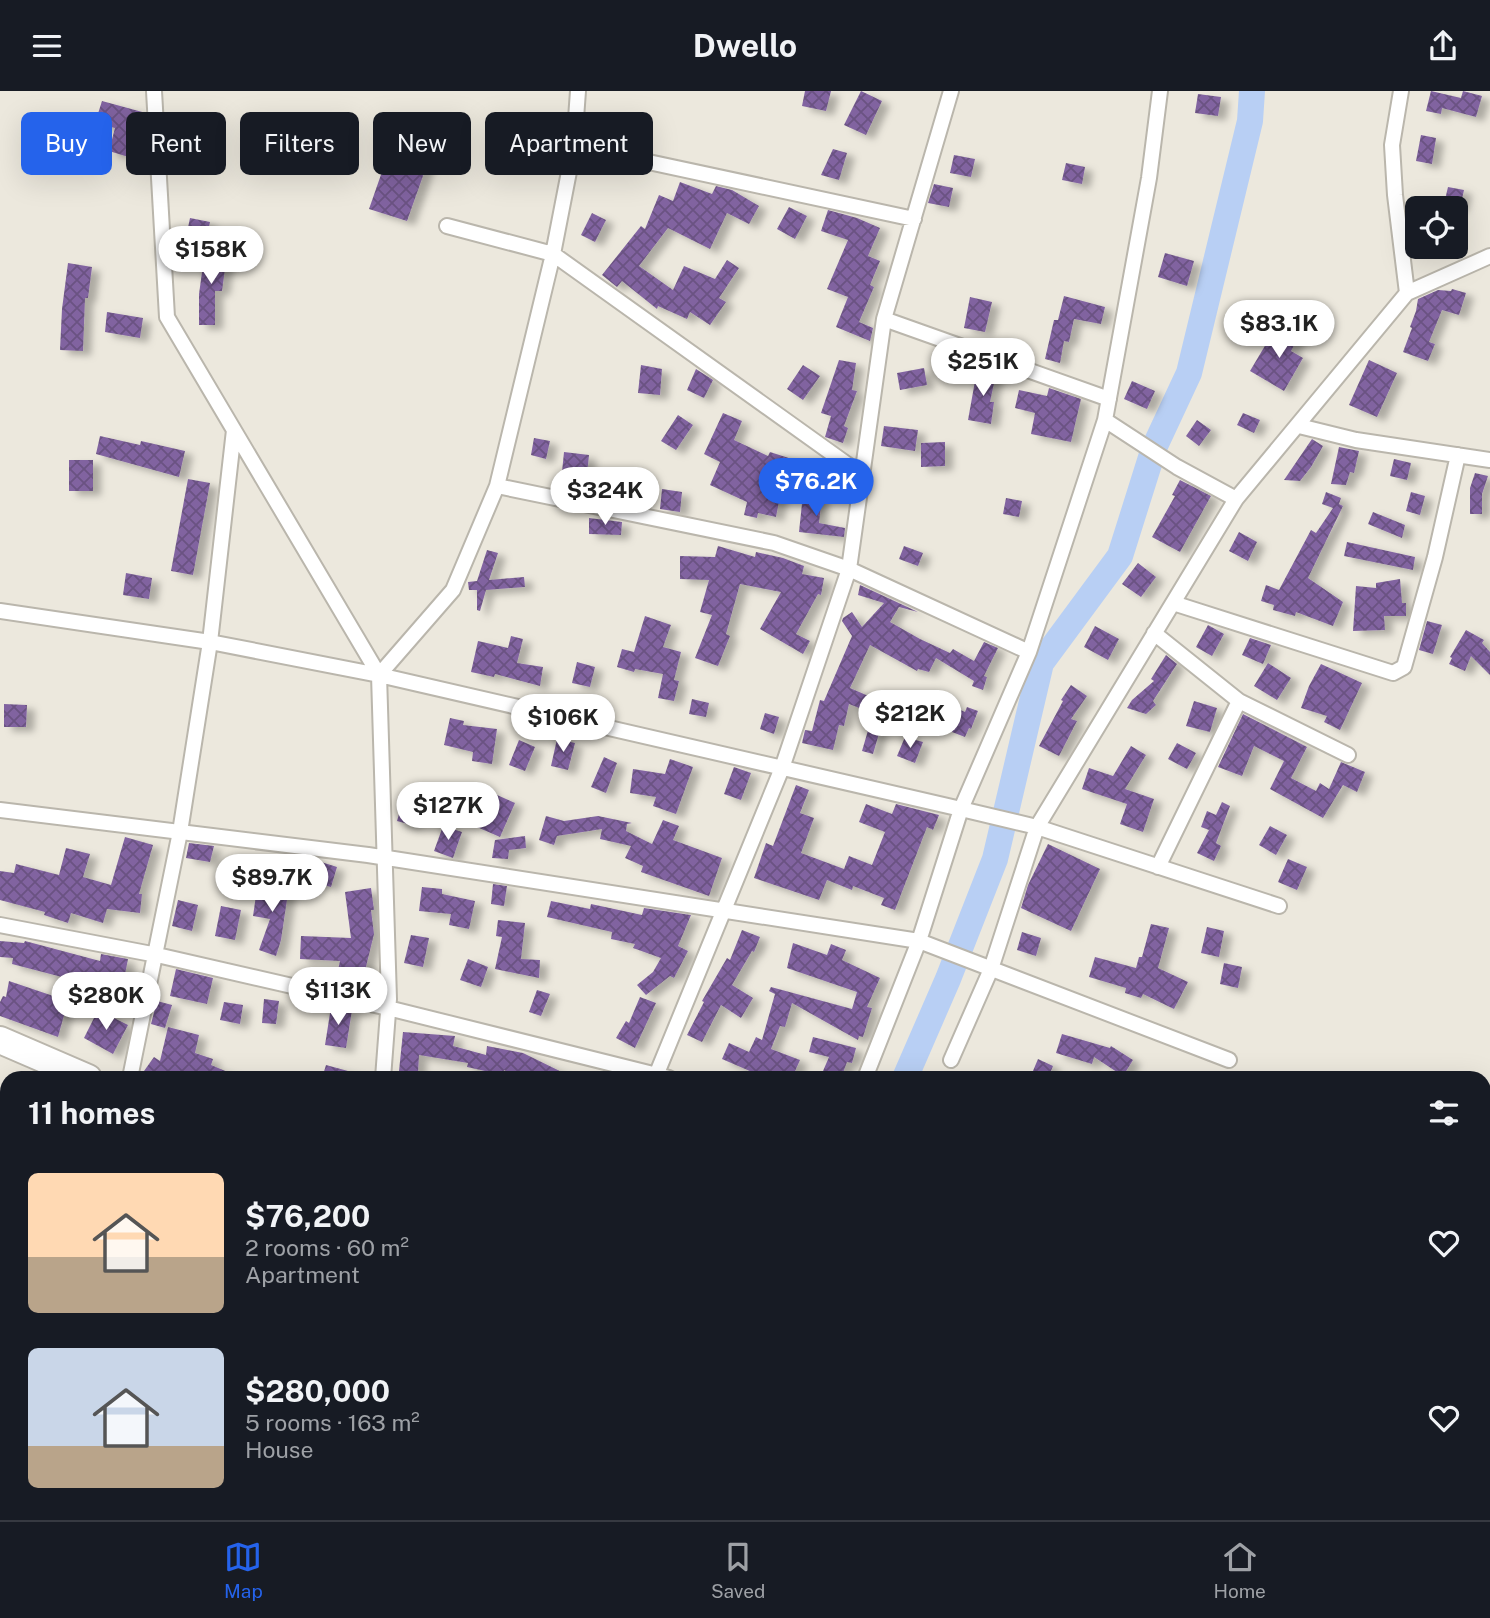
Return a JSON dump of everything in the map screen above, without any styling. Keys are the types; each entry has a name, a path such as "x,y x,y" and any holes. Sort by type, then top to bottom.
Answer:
{"highway":[{"path":"0,1041 71,1071"}],"street":[{"path":"154,91 167,317 379,675 388,1008 384,1071"},
{"path":"576,112 578,91"},
{"path":"662,1071 782,768 849,569 884,319 951,91"},
{"path":"868,1071 919,941 961,809 1029,652 1105,420 1149,178 1160,91"},
{"path":"1401,91 1392,145 1407,293"},
{"path":"653,163 914,219"},
{"path":"379,675 453,590 497,486 553,254 568,175"},
{"path":"447,226 553,254 862,475"},
{"path":"951,1061 991,968 1037,827 1236,499 1407,293 1490,256"},
{"path":"884,319 1109,400"},
{"path":"1105,420 1177,467 1236,499"},
{"path":"1299,426 1356,440 1490,460"},
{"path":"132,1071 180,832 210,642 234,430"},
{"path":"1173,603 1393,673 1399,671 1404,667 1435,557 1458,455"},
{"path":"497,486 774,543 849,569 1029,652"},
{"path":"1,616 210,642 379,675 1037,827 1279,907"},
{"path":"1154,633 1239,701 1348,755"},
{"path":"1158,867 1239,701"},
{"path":"0,810 384,857 919,941 1230,1061"},
{"path":"0,925 157,955 388,1008 636,1071"}],"building":[{"path":"805,91 831,91 826,111 802,106"},
{"path":"861,91 882,101 866,135 844,125"},
{"path":"1431,91 1461,98 1463,91 1482,96 1476,117 1442,108 1441,114 1426,111"},
{"path":"1198,94 1221,97 1218,116 1195,113"},
{"path":"102,101 142,112 126,112 126,156 112,152 115,128 112,127 112,112 98,112"},
{"path":"1421,135 1436,138 1432,164 1416,161"},
{"path":"833,149 847,153 839,180 821,175"},
{"path":"954,155 975,159 971,177 950,173"},
{"path":"1066,163 1085,167 1082,184 1062,180"},
{"path":"381,175 423,175 407,221 369,209"},
{"path":"680,182 712,194 716,186 732,190 759,206 749,224 727,213 710,249 668,228 639,266 673,290 684,266 715,279 727,260 739,268 719,298 726,302 710,325 690,312 687,319 658,306 657,309 622,281 617,287 602,275 641,226 645,229 659,195 673,201"},
{"path":"934,184 953,188 949,207 928,203"},
{"path":"1448,187 1464,190 1463,196 1446,196"},
{"path":"789,207 807,216 795,239 777,229"},
{"path":"828,210 880,228 868,256 880,261 870,285 874,287 859,322 873,328 870,341 836,327 848,297 827,289 848,240 821,231"},
{"path":"592,213 606,220 595,242 581,235"},
{"path":"190,218 210,222 205,246 185,242"},
{"path":"205,251 227,254 222,291 215,291 215,325 199,325 199,294"},
{"path":"1165,253 1194,261 1187,286 1158,277"},
{"path":"68,263 92,267 88,298 85,298 83,351 60,350"},
{"path":"1452,289 1466,293 1459,315 1442,310 1429,342 1435,344 1428,361 1403,352 1412,328 1410,327 1418,299 1438,290"},
{"path":"1064,296 1105,307 1101,324 1074,319 1069,342 1064,341 1060,363 1045,359 1054,320 1058,320"},
{"path":"970,297 992,302 985,332 964,328"},
{"path":"107,312 143,318 140,338 105,332"},
{"path":"1285,326 1300,334 1291,351 1303,358 1284,391 1250,371 1269,339 1276,343"},
{"path":"942,354 962,358 959,372 939,368"},
{"path":"839,360 856,363 852,390 857,391 844,426 848,428 843,443 825,437 831,416 821,413"},
{"path":"1369,360 1397,373 1377,417 1349,405"},
{"path":"641,365 662,369 660,395 638,393"},
{"path":"803,365 820,376 803,400 787,389"},
{"path":"924,368 927,385 900,390 897,373"},
{"path":"696,369 713,380 704,398 687,390"},
{"path":"977,370 996,374 990,402 994,402 991,424 968,420"},
{"path":"1132,381 1155,391 1147,409 1124,399"},
{"path":"1049,388 1081,399 1071,442 1031,434 1035,413 1015,408 1019,390 1047,396"},
{"path":"723,413 742,421 734,440 768,456 770,452 795,460 785,487 782,486 776,517 758,513 757,518 744,515 747,502 710,485 720,462 704,454"},
{"path":"1243,413 1260,420 1254,433 1237,425"},
{"path":"678,415 693,425 676,450 661,441"},
{"path":"1197,420 1211,430 1199,446 1186,436"},
{"path":"884,426 918,430 915,451 881,446"},
{"path":"100,436 140,445 141,441 185,451 179,477 96,454"},
{"path":"534,438 550,441 546,459 531,455"},
{"path":"1312,439 1323,446 1311,467 1300,481 1284,480"},
{"path":"945,442 945,466 921,467 921,443"},
{"path":"1339,447 1359,451 1354,473 1350,472 1346,485 1331,484"},
{"path":"564,452 589,455 586,484 561,482"},
{"path":"1394,459 1411,463 1407,480 1390,476"},
{"path":"69,460 93,460 93,491 69,491"},
{"path":"830,468 844,474 841,494 827,491"},
{"path":"1475,473 1488,476 1482,494 1482,514 1470,514 1470,488"},
{"path":"188,479 210,483 193,575 171,571"},
{"path":"1180,480 1211,496 1180,552 1152,537 1175,496 1172,495"},
{"path":"662,489 682,492 680,512 660,509"},
{"path":"1326,492 1341,498 1339,504 1343,506 1308,578 1343,602 1333,626 1296,612 1295,616 1273,610 1274,605 1261,601 1266,585 1279,590 1311,530 1316,533 1333,508 1322,504"},
{"path":"1411,492 1425,496 1420,515 1406,511"},
{"path":"803,494 822,496 819,523 845,528 844,537 799,532"},
{"path":"1006,498 1022,501 1019,517 1003,514"},
{"path":"1373,512 1405,525 1402,538 1368,524"},
{"path":"589,518 622,522 621,535 589,534"},
{"path":"1239,532 1257,542 1248,561 1229,551"},
{"path":"1347,542 1415,557 1413,570 1344,556"},
{"path":"718,546 755,557 756,552 783,558 804,566 802,574 824,578 821,595 818,594 796,634 810,641 803,654 760,629 781,592 740,584 726,634 730,636 718,666 695,658 712,615 700,612 709,580 680,579 680,556 715,557"},
{"path":"904,546 923,553 918,566 899,559"},
{"path":"487,550 498,553 489,580 524,577 525,587 486,590 480,611 477,610 477,590 469,590 468,582 477,581"},
{"path":"1138,563 1156,577 1141,597 1122,584"},
{"path":"126,573 152,578 149,599 123,595"},
{"path":"1400,579 1406,616 1384,616 1385,630 1353,631 1356,586 1376,588 1376,583"},
{"path":"860,585 918,612 899,607 890,622 950,653 953,649 974,661 984,642 998,648 984,676 987,677 983,690 972,686 974,681 936,658 929,672 917,671 870,645 850,688 873,698 867,711 849,704 844,726 839,725 833,750 802,743 805,730 812,731 820,700 824,701 852,636 842,621 843,618 852,612 862,627 884,603 858,595"},
{"path":"645,616 671,625 663,647 681,652 674,680 679,681 674,701 658,698 663,674 635,669 634,672 617,667 622,649 634,652"},
{"path":"1427,621 1442,625 1433,654 1419,650"},
{"path":"1208,625 1224,634 1212,656 1196,647"},
{"path":"1095,626 1119,639 1108,660 1084,647"},
{"path":"1466,630 1484,640 1482,643 1490,652 1490,675 1471,656 1465,671 1449,664 1452,658 1450,657"},
{"path":"511,636 523,639 517,663 543,667 540,686 495,674 494,677 471,672 478,641 508,648"},
{"path":"1250,638 1271,645 1263,664 1242,655"},
{"path":"1166,655 1177,664 1153,701 1156,705 1146,714 1127,708 1132,700 1154,681 1151,679"},
{"path":"577,662 595,667 590,687 572,683"},
{"path":"1268,663 1291,678 1277,700 1254,686"},
{"path":"1321,664 1362,683 1340,730 1324,722 1327,716 1301,708"},
{"path":"1071,685 1087,696 1071,719 1077,721 1059,756 1039,746"},
{"path":"898,693 950,712 952,706 965,712 967,707 978,711 965,737 952,732 954,728 924,717 895,698"},
{"path":"692,699 709,703 706,717 689,714"},
{"path":"1194,701 1217,708 1210,732 1186,726"},
{"path":"4,704 27,705 26,727 4,727"},
{"path":"765,713 779,717 774,734 760,729"},
{"path":"1243,714 1307,747 1291,778 1316,791 1320,783 1329,789 1341,762 1365,772 1357,792 1343,785 1323,818 1270,789 1284,761 1254,746 1242,776 1218,767"},
{"path":"450,718 464,721 463,725 497,729 492,764 472,761 473,752 444,745"},
{"path":"869,727 880,730 873,754 862,751"},
{"path":"905,737 923,742 915,763 897,756"},
{"path":"557,739 575,743 568,770 551,766"},
{"path":"519,740 535,747 525,771 509,765"},
{"path":"1177,743 1196,753 1187,769 1168,759"},
{"path":"1131,746 1146,755 1125,789 1154,799 1143,832 1120,824 1127,804 1082,789 1089,768 1113,776"},
{"path":"604,757 617,763 606,793 591,787"},
{"path":"670,759 693,767 676,814 653,806 656,797 630,793 633,769 665,774"},
{"path":"734,767 751,773 741,800 724,794"},
{"path":"796,785 809,790 800,813 814,818 801,853 844,869 849,856 872,865 885,832 859,822 866,804 892,814 896,804 939,815 933,830 927,827 895,910 881,905 884,898 853,886 852,890 827,880 819,900 754,878 766,843 773,846"},
{"path":"407,787 422,791 412,825 397,821"},
{"path":"497,795 515,803 500,837 477,827 482,816 487,818"},
{"path":"1222,802 1230,806 1216,843 1221,846 1214,861 1197,853 1209,830 1201,827 1207,811 1216,815"},
{"path":"546,816 564,821 598,816 632,823 627,824 626,831 652,844 663,820 679,826 673,840 722,858 709,896 641,872 643,866 625,858 631,846 600,839 602,829 557,836 554,845 539,840"},
{"path":"443,826 462,832 453,858 434,851"},
{"path":"1270,826 1287,835 1276,855 1259,845"},
{"path":"525,836 526,848 509,850 508,859 492,858 495,840"},
{"path":"125,837 153,845 139,894 142,894 140,913 107,909 103,923 71,913 68,923 44,915 45,912 0,900 0,871 14,873 16,864 59,875 66,848 90,854 83,877 111,885"},
{"path":"189,843 214,846 210,862 186,858"},
{"path":"1048,844 1100,869 1071,931 1021,908 1028,885"},
{"path":"1288,859 1307,867 1297,890 1278,882"},
{"path":"229,861 251,861 251,884 229,884"},
{"path":"318,861 337,867 331,887 312,882"},
{"path":"258,882 289,886 276,956 259,950 270,919 253,916"},
{"path":"493,884 507,886 504,906 491,904"},
{"path":"422,887 442,889 442,894 475,901 469,929 449,925 451,914 419,911"},
{"path":"371,888 374,934 364,975 338,970 340,961 300,959 301,936 351,938 345,892"},
{"path":"178,900 198,905 192,931 172,926"},
{"path":"551,901 590,909 591,904 642,915 644,908 691,915 678,946 688,951 674,978 670,976 646,995 637,985 653,972 661,958 633,948 635,944 611,939 612,932 547,917"},
{"path":"221,906 241,910 235,940 215,936"},
{"path":"498,920 525,923 521,959 540,960 539,978 495,969 502,937 496,936"},
{"path":"1151,924 1169,928 1158,968 1188,982 1174,1009 1143,994 1141,998 1125,993 1126,988 1089,977 1095,957 1136,968 1139,957 1142,957"},
{"path":"1207,927 1224,931 1219,957 1201,953"},
{"path":"742,930 760,937 754,952 752,951 732,985 753,998 741,1018 721,1005 702,1042 687,1035 704,1002 702,1001 727,958 730,960"},
{"path":"1022,932 1041,938 1036,956 1017,950"},
{"path":"411,935 429,938 423,967 404,963"},
{"path":"0,941 25,941 100,961 101,954 128,959 123,985 124,1002 100,1003 100,987 12,964 13,958 0,957"},
{"path":"793,943 827,955 831,944 846,950 842,960 880,978 867,1007 872,1008 863,1037 859,1036 858,1040 792,1003 785,1027 780,1026 771,1049 800,1060 795,1071 750,1071 722,1059 729,1043 749,1052 756,1037 762,1040 775,994 769,991 771,987 852,1009 857,992 787,968"},
{"path":"468,959 488,967 481,987 460,980"},
{"path":"1224,963 1242,967 1238,988 1220,984"},
{"path":"176,969 213,978 207,1004 170,996"},
{"path":"9,981 68,1001 58,1037 0,1016 0,1002 3,996 6,997"},
{"path":"537,990 550,994 541,1016 529,1012"},
{"path":"640,997 656,1003 635,1048 616,1038 626,1021 629,1023"},
{"path":"264,999 279,1001 276,1024 262,1023"},
{"path":"157,1001 172,1005 165,1028 151,1024"},
{"path":"224,1002 243,1005 240,1024 220,1020"},
{"path":"331,1007 352,1010 346,1048 325,1045"},
{"path":"98,1010 128,1025 113,1054 84,1038"},
{"path":"168,1027 199,1035 195,1053 213,1059 211,1065 225,1071 144,1071 154,1057 160,1061"},
{"path":"403,1032 455,1036 453,1046 486,1055 487,1046 523,1053 560,1071 485,1071 467,1067 468,1063 419,1055 418,1071 399,1071"},
{"path":"1062,1034 1110,1048 1111,1046 1133,1060 1126,1071 1115,1071 1094,1057 1092,1064 1056,1053"},
{"path":"813,1037 856,1048 852,1063 847,1062 844,1071 823,1071 829,1057 809,1052"},
{"path":"1038,1059 1053,1066 1051,1071 1033,1071"},
{"path":"326,1065 348,1071 324,1071"}],"waterway":[{"path":"908,1071 995,859 1041,663 1120,556 1154,448 1189,373 1250,121 1252,91"}]}
